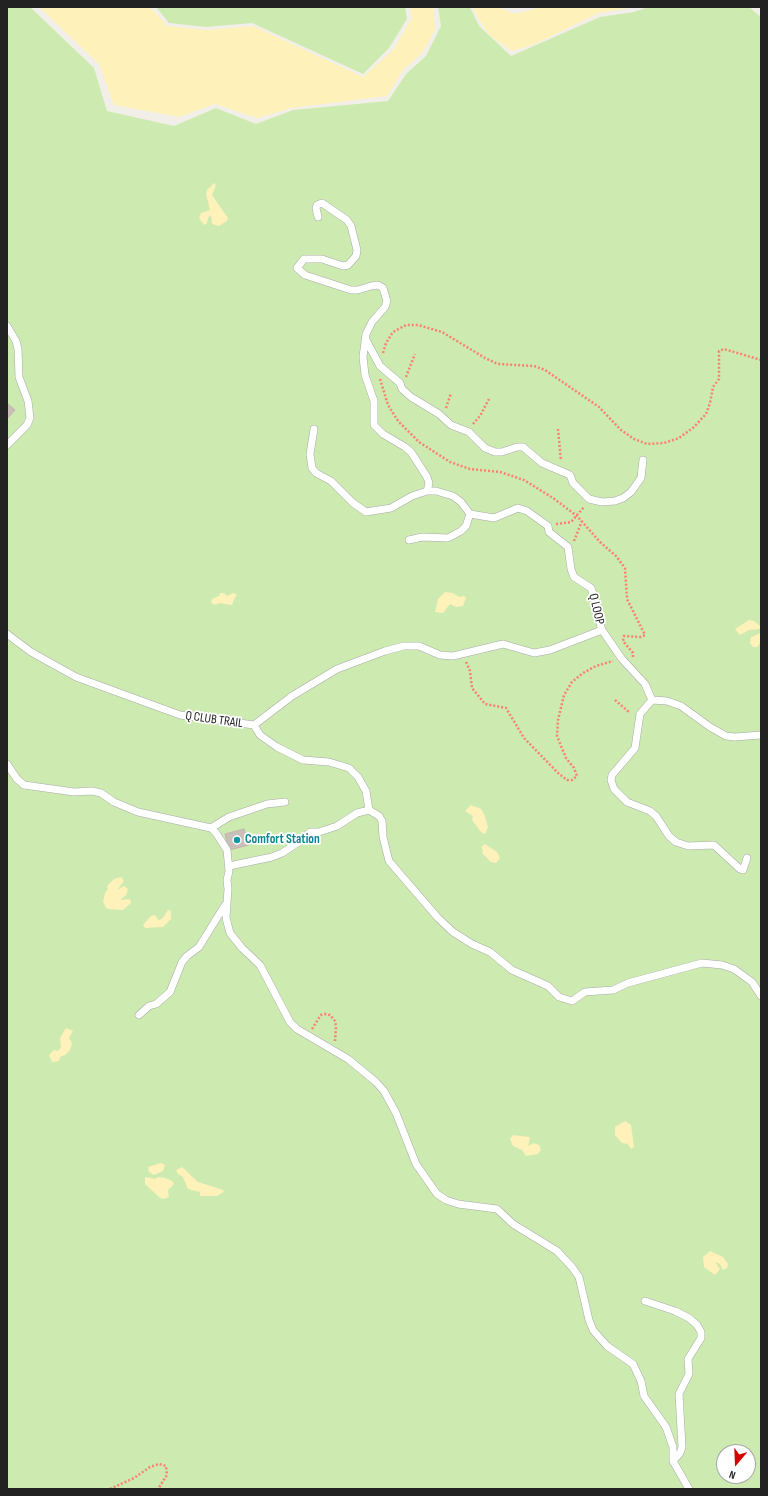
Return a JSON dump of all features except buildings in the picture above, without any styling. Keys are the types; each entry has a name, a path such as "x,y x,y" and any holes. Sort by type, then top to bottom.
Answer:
{"lane":[{"path":"318,217 316,208 317,205 322,203 347,220 351,226 357,250 356,256 348,265 343,266 322,259 304,259 297,268 305,275 351,290 358,290 371,286 383,288 387,301 381,312 372,322 366,334 362,357 374,401 374,425 383,434 411,452 427,477 429,484 427,491"},
{"path":"7,326 16,341 18,349 19,377 28,401 30,418 27,425 7,445"},
{"path":"366,340 380,366 400,383 406,393 456,428 469,432 485,448 502,452 517,447 523,447 542,463 570,475 573,483 589,499 602,502 615,501 623,498 631,492 641,478 643,460"},
{"path":"314,429 310,454 312,468 316,473 331,481 353,503 366,512 391,508 412,496 427,491 436,491 452,496 461,502 470,514 494,518 518,508 527,511 548,526 549,532 568,547 570,553"},
{"path":"409,540 422,537 448,538 461,531 466,526 470,514"},
{"name":"Q LOOP","path":"419,646 440,655 453,656 503,644 534,653 550,650 602,630 597,614 598,608 591,588 574,576 571,569 570,553"},
{"path":"602,630 622,660 650,691 652,700"},
{"name":"Q CLUB TRAIL","path":"7,634 31,652 83,680 180,715 254,725 292,696 337,669 385,651 404,646 419,646"},
{"path":"652,700 640,714 637,726 635,748 612,775 612,784 617,794 626,802 650,811 656,816 669,836 676,842 688,846 714,845 740,869 743,870 747,858"},
{"path":"652,700 667,701 681,706 710,727 726,736 735,737 761,735"},
{"path":"254,725 260,735 277,747 303,760 329,762 348,768 358,777 366,790 369,810"},
{"path":"7,764 17,779 24,785 74,792 92,791 101,793 114,802 138,812 211,828 216,832 226,850 229,866 226,918 230,932 242,948 260,965 290,1022 296,1029 342,1055 362,1069 384,1091 396,1113 416,1164 437,1194 446,1200 458,1204 497,1209 513,1224 557,1251 572,1267 579,1277 589,1320 594,1330 607,1346 633,1364 641,1381 644,1396 666,1427 673,1447 673,1460 680,1453 682,1447 679,1394 689,1374 688,1359 701,1338 701,1332 697,1325 689,1318 675,1311 645,1301"},
{"path":"211,828 229,818 267,804 285,802"},
{"path":"229,866 272,857 282,853 302,840 310,832 319,832 336,826 357,813 369,810 379,816 382,821 383,838 389,861 438,918 453,932 472,944 490,952 517,972 548,986 559,997 572,1001 585,992 613,990 628,983 702,963 722,965 734,969 752,982 761,996"},
{"path":"139,1015 149,1006 156,1004 170,992 182,962 199,947 226,903"},
{"path":"673,1447 673,1461 689,1489"}],"path":[{"path":"400,383 408,375 415,354"},
{"path":"442,418 451,393"},
{"path":"469,432 489,399"},
{"path":"558,429 563,471"},
{"path":"548,526 572,522 589,499"},
{"path":"570,553 582,521"},
{"path":"615,700 630,712 637,726"},
{"path":"307,1036 321,1016 325,1014 330,1016 335,1021 336,1027 334,1043 342,1055"},
{"path":"110,1489 134,1478 150,1467 159,1464 166,1466 167,1475 158,1489"}],"green space":[{"path":"7,7 30,7 94,68 107,111 174,126 216,108 256,124 293,110 388,101 406,74 426,56 441,26 438,7 470,7 479,26 511,56 600,17 634,12 648,7 749,7 761,17 761,1489 7,1489"},
{"path":"156,7 405,7 407,19 389,48 363,74 252,23 206,27 169,23"}],"sand":[{"path":"39,7 150,7 167,26 207,30 253,26 363,77 393,50 412,18 410,7 433,7 435,30 423,52 403,70 387,96 292,108 257,118 215,104 179,117 114,105 99,64"},
{"path":"473,7 498,7 515,14 542,7 636,7 599,13 535,44 512,51 489,35 475,13"},
{"path":"214,183 216,185 212,195 228,218 227,221 219,226 212,224 211,215 208,218 207,223 204,225 199,218 201,213 210,210 206,194 207,190"},
{"path":"445,592 453,593 459,597 464,596 466,598 463,606 456,607 450,604 443,613 435,612 438,599"},
{"path":"220,593 224,593 227,596 233,593 237,595 232,605 219,603 216,605 211,603 212,599 219,596"},
{"path":"749,620 754,621 761,627 759,629 749,630 740,635 735,629"},
{"path":"761,633 761,642 757,647 753,647 750,643 751,637"},
{"path":"471,805 481,809 484,814 488,827 485,834 481,832 472,820 473,816 465,811"},
{"path":"485,844 497,852 500,858 496,863 491,862 482,853 483,850 481,847"},
{"path":"121,877 124,881 117,890 124,886 128,889 126,895 120,900 130,899 131,903 123,910 107,909 103,902 105,893 108,889 107,886 114,879"},
{"path":"168,910 171,911 171,919 163,927 145,928 143,925 151,916 155,915 158,920 162,919"},
{"path":"66,1028 73,1031 69,1038 72,1043 70,1050 65,1055 60,1057 59,1061 52,1062 49,1055 54,1050 58,1051 61,1047 60,1038"},
{"path":"625,1121 631,1125 634,1147 631,1149 628,1144 622,1143 615,1135 615,1127"},
{"path":"513,1135 529,1137 530,1139 528,1146 534,1143 539,1145 541,1150 538,1154 526,1156 522,1150 513,1146 510,1139"},
{"path":"161,1163 165,1165 163,1171 154,1175 149,1172 148,1167"},
{"path":"182,1167 198,1182 223,1190 224,1192 217,1196 200,1196 200,1192 188,1189 183,1177 178,1174 176,1170"},
{"path":"145,1177 155,1179 158,1177 165,1178 172,1181 174,1184 168,1190 169,1197 163,1199 159,1197 145,1184"},
{"path":"710,1251 723,1257 728,1264 727,1268 723,1270 720,1264 715,1262 720,1269 715,1275 704,1267 703,1257"}],"place":[{"name":"Comfort Station","path":"237,840"}]}
